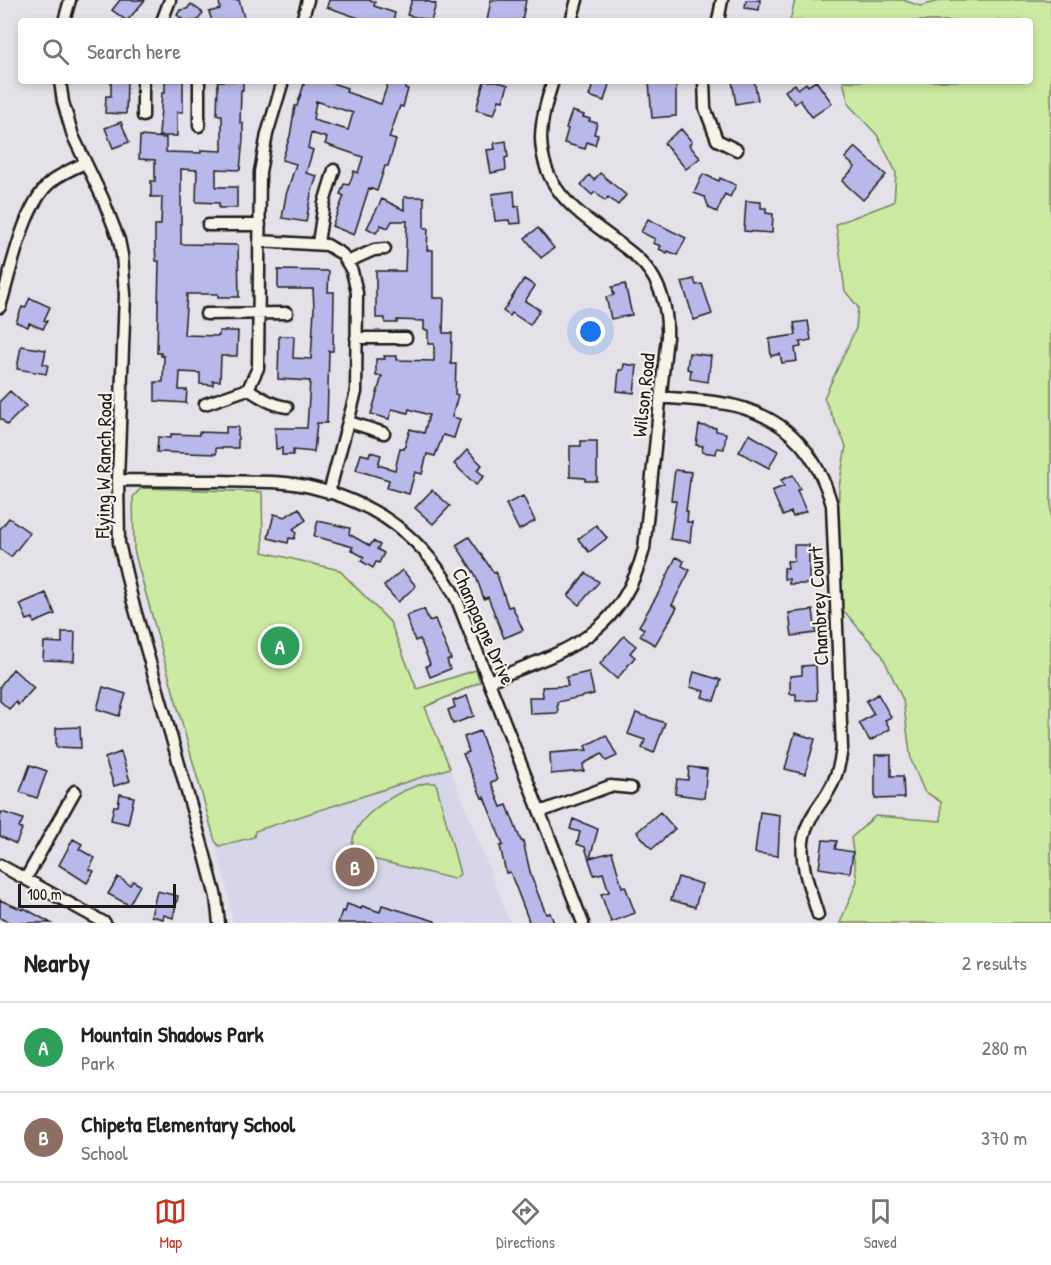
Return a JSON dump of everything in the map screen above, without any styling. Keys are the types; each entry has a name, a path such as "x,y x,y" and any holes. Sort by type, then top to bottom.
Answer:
{"street":[{"path":"65,18 70,0"},
{"path":"163,18 170,0"},
{"path":"303,18 308,0"},
{"path":"572,18 577,0"},
{"path":"719,18 722,0"},
{"name":"Flying W Ranch Road","path":"61,84 68,121 119,240 124,278 118,543 203,848 216,897 219,923"},
{"path":"143,116 144,84"},
{"path":"199,84 199,126"},
{"path":"205,404 248,389 258,368 262,153 282,84"},
{"name":"Wilson Road","path":"489,681 565,650 584,639 609,619 619,608 635,579 644,549 668,320 656,282 649,270 630,250 565,201 550,180 545,166 541,138 542,122 552,84"},
{"path":"704,84 705,108 717,140 737,150"},
{"path":"0,307 24,225 35,200 52,180 85,163"},
{"path":"318,243 324,203 334,170"},
{"path":"208,225 260,225"},
{"path":"259,241 318,243 334,248 347,261 352,271 357,293 356,392 329,493"},
{"path":"347,261 374,250 385,249"},
{"path":"206,314 287,313"},
{"path":"356,338 406,338"},
{"path":"248,389 278,406 287,407"},
{"name":"Chambrey Court","path":"660,397 742,407 772,421 799,442 819,470 826,485 832,505 842,748 836,778 812,814 803,840 802,856 805,872 818,915"},
{"path":"349,422 384,433"},
{"name":"Champagne Drive","path":"118,480 267,482 309,487 348,498 385,518 400,528 428,554 458,600 583,923"},
{"path":"540,812 610,786 631,788"},
{"path":"27,878 75,791"},
{"path":"0,865 105,923"}],"shaded area":[{"path":"450,768 510,923 233,923 215,841 219,846 255,835 254,831"}],"green space":[{"path":"795,0 903,0 920,6 943,0 1051,0 1051,923 840,923 857,881 851,838 875,816 941,821 941,802 924,791 911,760 903,700 882,655 836,602 839,487 846,446 824,398 856,328 858,307 845,291 836,224 894,202 896,172 877,135 849,105 844,84 1033,84 1033,18 791,18"},
{"path":"141,488 262,492 263,552 339,570 390,622 417,689 476,670 480,682 425,707 450,768 255,831 254,837 219,846 215,841 134,550 133,497"},
{"path":"426,783 436,783 460,874 454,879 352,854 354,835 366,817 395,795"}],"building":[{"path":"120,0 145,0 130,18 123,18 112,10"},
{"path":"219,0 239,0 244,18 211,18 209,12 220,9"},
{"path":"329,0 368,0 375,2 374,6 395,13 394,18 358,18 327,7"},
{"path":"412,0 423,0 436,4 432,18 407,15"},
{"path":"491,0 526,0 523,18 488,18"},
{"path":"746,0 760,0 759,10 745,8"},
{"path":"191,4 203,13 199,18 181,18 177,15 180,10 187,9"},
{"path":"111,84 127,84 126,114 105,113 106,96 111,96"},
{"path":"165,84 183,84 183,112 177,112 177,136 159,136 162,93 165,93"},
{"path":"218,84 243,84 240,123 243,123 243,139 240,170 216,169 216,187 237,187 237,208 219,208 219,203 196,202 197,170 181,169 181,244 238,245 239,297 187,294 184,335 219,336 219,331 238,331 237,356 221,356 220,381 213,381 213,385 200,384 200,373 180,372 179,390 187,390 186,403 155,401 155,382 163,382 164,356 157,353 159,261 156,261 155,245 155,225 161,225 162,197 151,197 151,181 155,181 155,160 139,159 140,136 166,138 166,152 222,151 222,115 217,115"},
{"path":"304,84 335,84 347,88 346,92 381,104 388,84 406,84 405,88 408,89 403,107 400,106 389,138 396,140 388,166 385,166 377,191 369,188 354,235 332,226 344,196 340,194 344,184 349,185 354,171 358,173 363,157 325,144 327,138 311,133 308,148 313,150 306,173 317,176 306,222 282,218 286,195 296,164 282,160 290,136 295,106 297,106","holes":["316,101 353,113 348,130 313,120"]},
{"path":"483,84 508,85 503,101 499,100 494,115 476,110"},
{"path":"593,84 609,84 604,101 589,96"},
{"path":"649,84 676,84 676,116 652,118"},
{"path":"733,84 755,84 758,100 736,104"},
{"path":"795,84 798,89 805,84 808,86 818,84 832,103 812,117 800,100 795,104 785,91"},
{"path":"572,111 597,123 594,134 598,135 595,145 587,142 585,149 564,143"},
{"path":"121,122 129,142 113,148 105,128"},
{"path":"681,129 692,142 689,145 700,158 686,169 664,143"},
{"path":"506,141 508,157 505,158 506,170 491,173 487,150 495,149 494,143"},
{"path":"855,147 886,175 863,200 842,181 855,167 845,158"},
{"path":"600,173 626,195 618,205 608,197 605,201 595,192 592,195 581,185 589,175 594,180"},
{"path":"703,174 736,185 730,197 725,194 717,212 709,208 705,197 694,193"},
{"path":"514,191 515,207 519,206 521,223 510,224 509,220 495,221 492,194"},
{"path":"404,197 424,197 424,228 428,228 427,250 433,250 433,298 444,298 443,333 452,333 451,364 456,364 455,394 458,395 452,417 460,419 454,438 443,435 435,456 427,454 422,474 415,472 409,494 387,488 389,480 356,470 361,454 369,456 370,452 381,455 378,465 395,470 400,448 404,449 410,429 424,433 429,415 409,409 408,413 392,409 389,419 371,414 382,376 376,376 376,359 385,359 384,356 397,356 397,360 434,361 434,344 428,344 428,330 424,330 424,321 397,320 397,323 385,323 385,318 376,318 376,271 405,271 407,221 392,221 388,228 381,225 376,233 367,228 382,199 404,210"},
{"path":"746,201 761,202 761,208 766,208 766,213 773,214 772,233 744,231"},
{"path":"648,219 686,238 677,255 659,249 661,246 653,243 655,239 641,232"},
{"path":"538,228 554,248 541,258 525,238"},
{"path":"278,270 329,271 328,292 334,292 333,351 329,351 327,423 317,423 314,452 293,450 293,455 282,455 282,448 276,449 275,428 307,428 310,381 278,379 279,336 294,336 293,358 311,359 313,289 278,289"},
{"path":"524,279 535,286 525,301 540,310 530,325 512,313 510,316 503,311"},
{"path":"694,279 696,285 702,284 712,314 694,320 682,282"},
{"path":"625,284 632,315 611,319 606,297 614,295 612,287"},
{"path":"30,298 50,307 43,329 29,323 28,327 16,322 22,307 25,308"},
{"path":"808,321 811,340 800,342 801,347 795,348 797,361 782,363 780,354 771,356 769,339 796,335 794,323"},
{"path":"21,346 46,350 43,364 48,365 46,374 17,369"},
{"path":"689,353 711,356 708,382 690,379 691,370 687,369"},
{"path":"624,364 637,366 634,393 617,391 619,370 623,370"},
{"path":"10,391 26,406 7,425 0,418 0,401"},
{"path":"699,425 716,428 716,431 726,433 724,449 717,448 716,454 702,452 703,446 696,445"},
{"path":"226,427 238,427 238,448 216,448 216,454 157,452 158,437 171,438 171,434 199,435 199,432 226,433"},
{"path":"749,434 778,451 769,468 739,452"},
{"path":"581,441 597,441 597,481 570,477 570,446 581,446"},
{"path":"467,450 482,465 477,470 484,476 476,485 454,464"},
{"path":"675,470 691,472 686,511 688,511 687,522 692,522 690,542 670,539 676,501 671,500"},
{"path":"793,475 800,489 797,490 806,511 793,517 791,512 783,516 772,491 784,486 781,480"},
{"path":"432,490 450,506 433,524 415,508"},
{"path":"523,496 535,521 519,530 506,504"},
{"path":"299,508 306,520 293,529 296,533 294,539 289,538 288,543 268,538 274,514 285,517"},
{"path":"9,518 30,533 11,557 0,549 0,529"},
{"path":"318,521 350,528 349,534 370,546 373,541 380,545 377,549 384,553 379,563 376,562 373,568 361,561 364,557 351,550 353,547 314,536"},
{"path":"596,525 607,538 589,552 578,539"},
{"path":"469,537 494,573 496,572 508,607 512,606 523,630 504,638 488,597 484,599 475,574 456,545"},
{"path":"794,545 809,545 809,584 789,584 789,579 784,579 784,568 788,568 787,561 794,561"},
{"path":"676,557 684,561 682,566 690,570 672,605 677,608 655,645 640,636 644,629 639,626 662,587"},
{"path":"402,570 416,586 398,602 384,586"},
{"path":"586,573 599,582 579,605 568,596"},
{"path":"46,593 55,614 34,623 33,618 27,620 20,604"},
{"path":"424,609 429,621 435,619 451,659 447,660 450,669 430,677 426,666 430,664 420,639 415,641 406,616"},
{"path":"813,610 816,633 792,636 789,613"},
{"path":"62,632 75,632 74,661 43,660 44,642 62,643"},
{"path":"624,636 636,646 630,653 635,657 617,679 600,664"},
{"path":"816,665 817,700 796,701 796,694 790,694 790,676 802,675 802,666"},
{"path":"13,669 34,688 18,705 16,702 9,709 0,701 0,686"},
{"path":"589,672 594,694 557,702 558,713 530,714 529,697 543,697 542,687 568,686 566,677"},
{"path":"694,672 721,680 714,701 702,697 704,691 690,687"},
{"path":"103,687 126,694 119,716 97,709"},
{"path":"878,694 891,717 885,720 890,729 870,741 859,723 874,714 866,701"},
{"path":"467,696 474,716 453,724 448,710 455,707 453,701"},
{"path":"636,713 665,723 654,753 642,748 645,740 628,734"},
{"path":"80,727 81,748 56,747 56,728"},
{"path":"480,731 497,780 491,782 501,807 507,805 521,841 523,841 531,876 546,914 550,913 554,923 525,923 529,921 510,872 506,873 500,846 503,845 484,797 482,798 463,754 469,752 464,737"},
{"path":"795,733 815,739 805,774 785,769"},
{"path":"606,735 617,756 606,761 602,754 583,764 584,771 551,774 550,753 587,750 585,746"},
{"path":"121,752 130,781 114,786 105,758"},
{"path":"875,755 891,755 891,776 903,776 904,798 875,799"},
{"path":"30,765 47,771 37,798 20,792"},
{"path":"689,767 707,769 704,798 675,794 677,779 688,780"},
{"path":"120,794 134,797 128,824 111,820 114,806 118,806"},
{"path":"2,812 23,819 16,844 0,836"},
{"path":"660,812 675,829 652,849 637,832"},
{"path":"760,812 780,815 778,856 755,853"},
{"path":"573,819 598,829 590,858 612,852 622,887 625,886 635,913 611,922 601,894 609,892 603,873 594,875 585,847 577,844 580,832 570,829"},
{"path":"73,839 82,844 79,849 95,858 89,869 94,871 87,883 59,865"},
{"path":"823,840 837,841 835,849 853,852 850,873 819,868"},
{"path":"118,877 130,885 133,881 140,885 129,905 108,894"},
{"path":"678,877 702,884 695,907 671,900"},
{"path":"157,891 178,896 173,918 164,915 163,919 151,916"},
{"path":"0,900 23,910 24,908 51,923 10,923 0,918"},
{"path":"347,904 380,912 382,905 435,921 435,923 338,923"}],"place":[{"name":"Mountain Shadows Park","path":"280,646"},
{"name":"Chipeta Elementary School","path":"355,867"}]}
